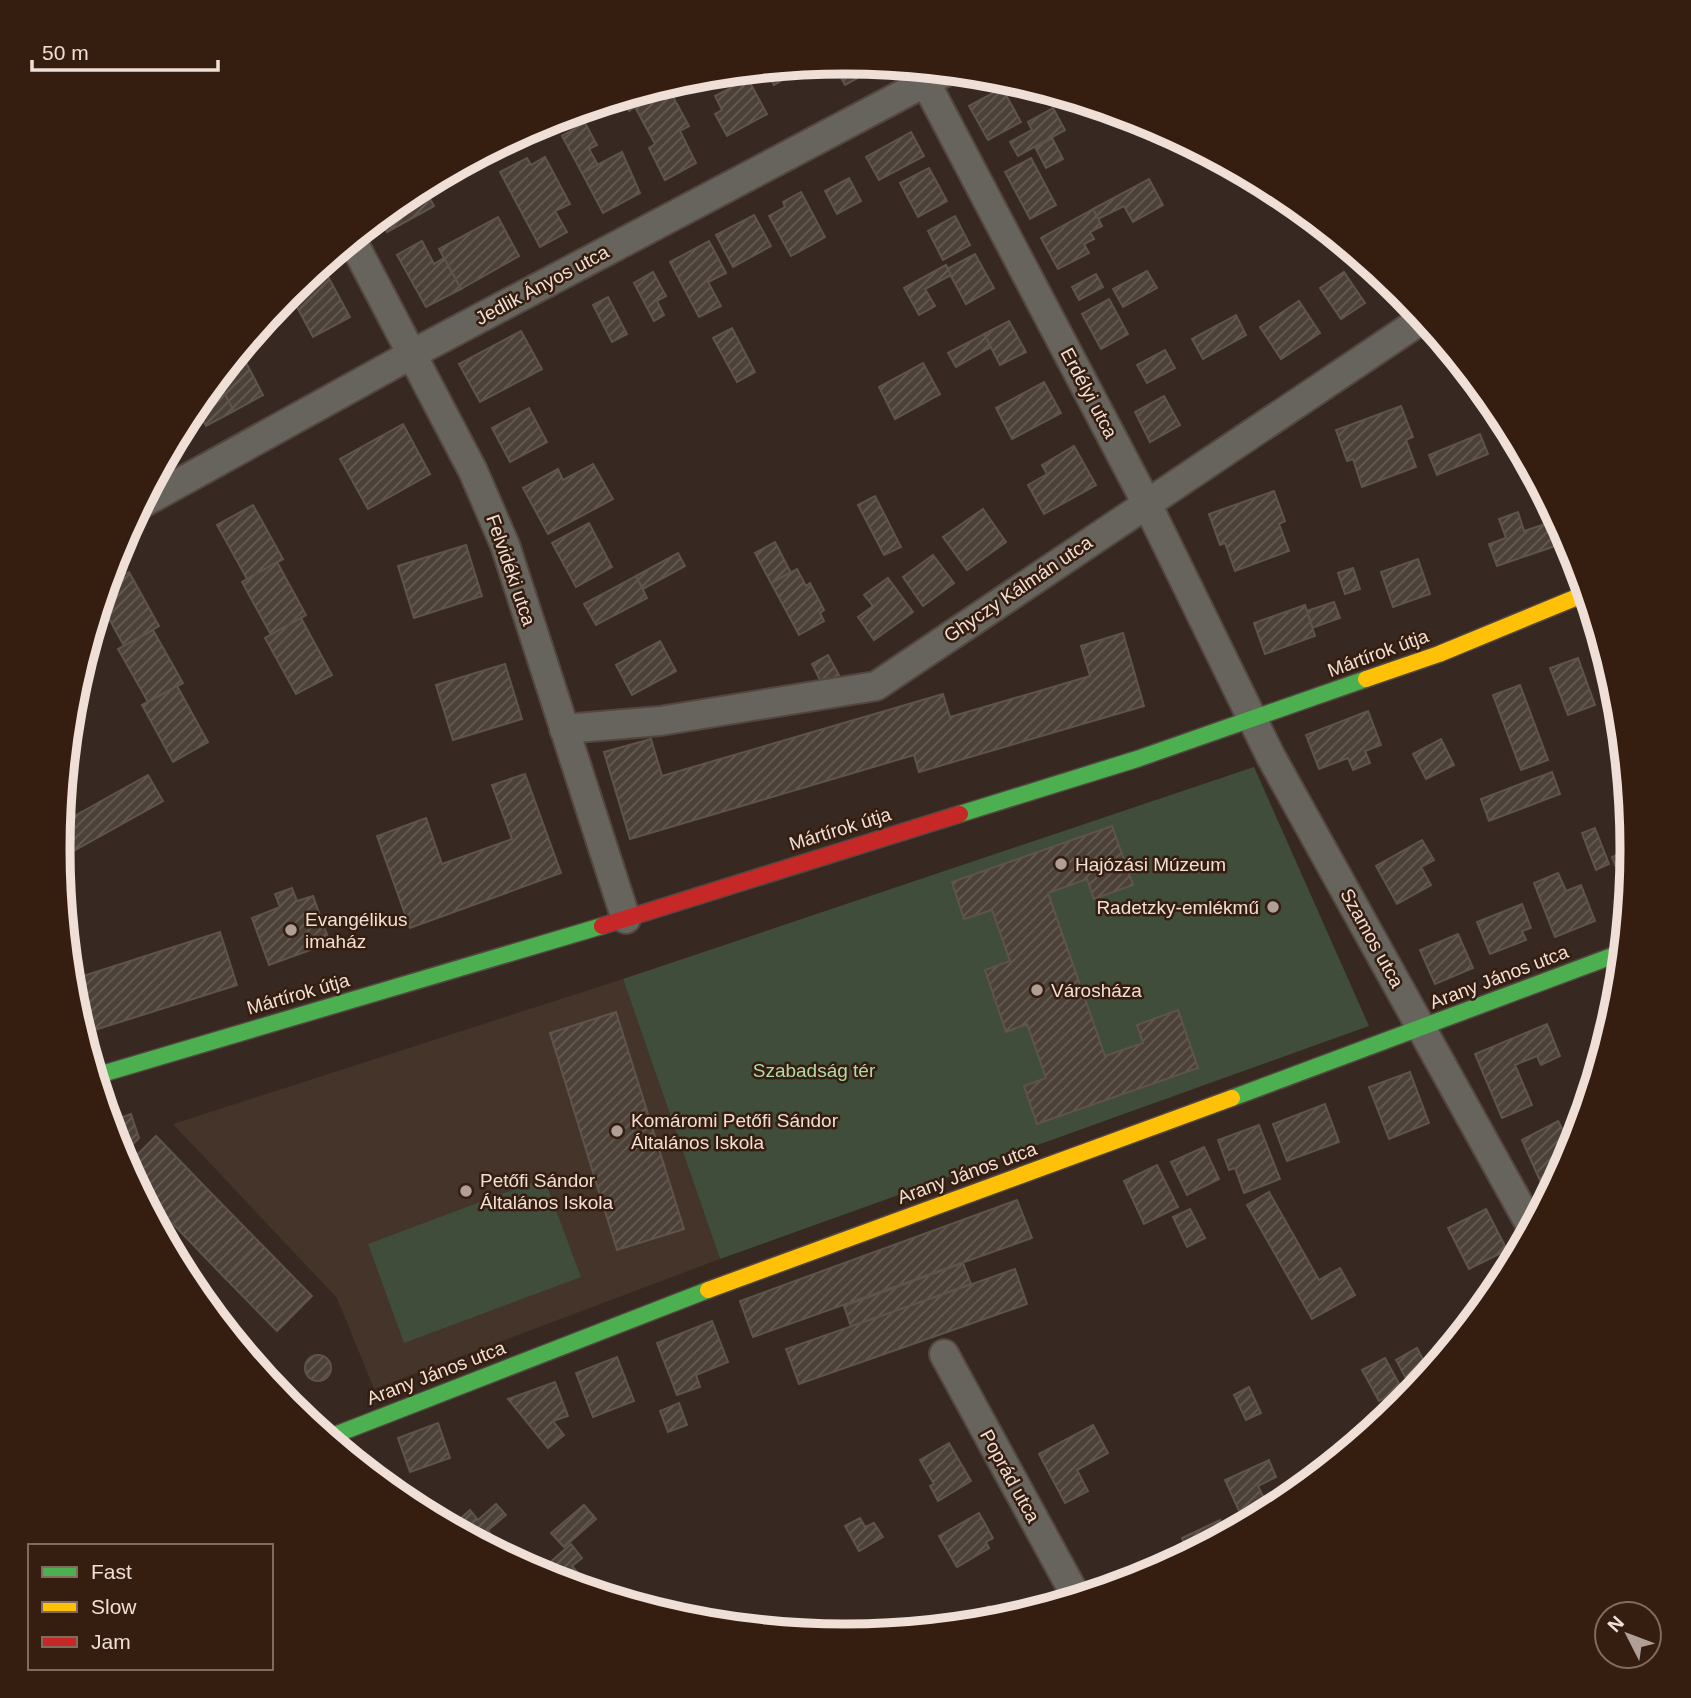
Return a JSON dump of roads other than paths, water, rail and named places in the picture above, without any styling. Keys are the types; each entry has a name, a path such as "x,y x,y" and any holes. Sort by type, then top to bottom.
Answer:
{"main road":[{"name":"Mártírok útja","path":"103,1074 626,919 1254,720 1439,654 1579,596"},
{"name":"Arany János utca","path":"337,1434 724,1284 1613,956"}],"street":[{"name":"Jedlik Ányos utca","path":"155,496 923,78"},
{"name":"Erdélyi utca","path":"932,79 1254,720"},
{"name":"Felvidéki utca","path":"356,248 414,353 473,471 505,545 626,919"},
{"name":"Ghyczy Kálmán utca","path":"564,729 660,721 876,686 1146,502 1415,324"},
{"name":"Szamos utca","path":"1254,720 1527,1219"},
{"name":"Poprád utca","path":"944,1354 1073,1590"}],"place":[{"name":"Hajózási Múzeum","path":"1061,864"},
{"name":"Radetzky-emlékmű","path":"1273,907"},
{"name":"Evangélikus imaház","path":"291,930"},
{"name":"Városháza","path":"1037,990"},
{"name":"Komáromi Petőfi Sándor Általános Iskola","path":"617,1131"},
{"name":"Petőfi Sándor Általános Iskola","path":"466,1191"}],"park label":[{"name":"Szabadság tér","path":"814,1070"}]}
